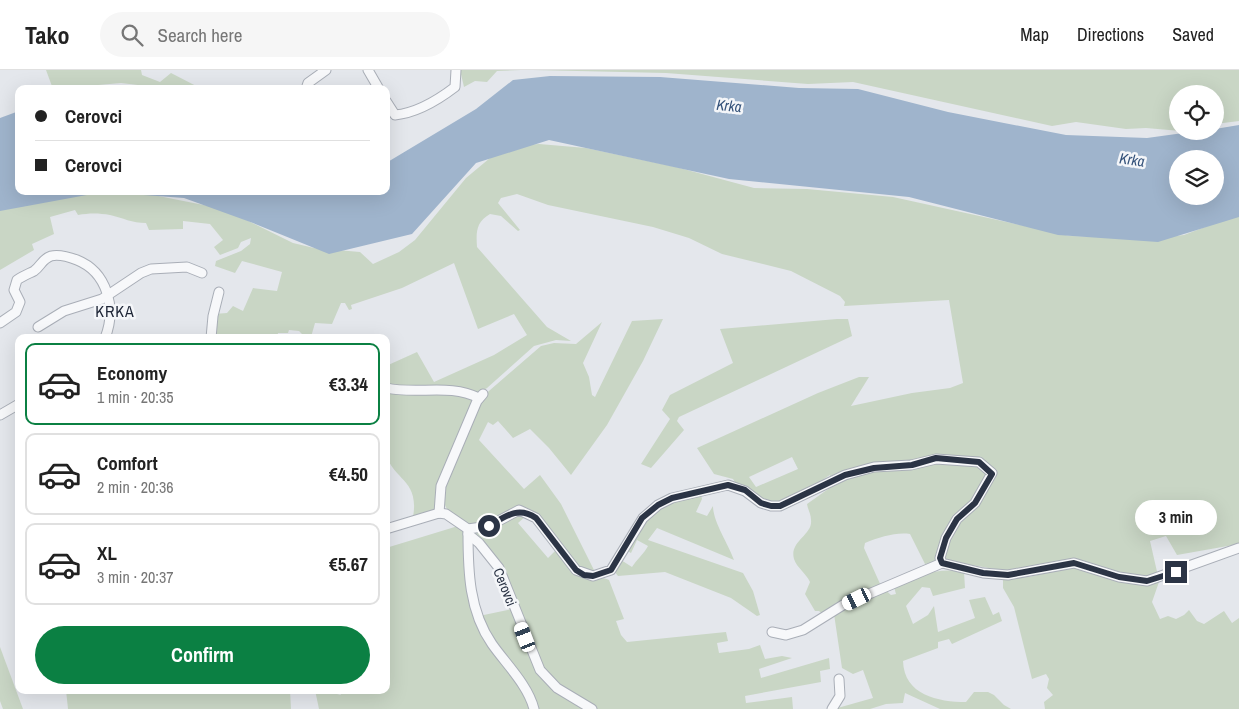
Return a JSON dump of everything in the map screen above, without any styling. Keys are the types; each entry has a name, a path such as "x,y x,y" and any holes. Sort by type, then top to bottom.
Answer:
{"street":[{"path":"307,85 326,70"},
{"path":"368,70 377,85"},
{"path":"390,107 395,115 413,110 446,94 454,87 456,70"},
{"path":"0,323 16,312 20,302 14,290 17,280 35,270 42,260 51,256 70,258 89,266 100,276 108,296 109,322 106,334"},
{"path":"38,328 64,311 108,296 141,273 151,269 187,267 202,274"},
{"path":"211,334 213,316 219,292"},
{"path":"390,389 449,389 481,396 441,486 438,513 390,528"},
{"path":"0,415 15,406"},
{"path":"534,709 526,691 491,642 478,620 469,572 468,532 489,526 519,510 529,513 536,518 576,570 584,575 600,576 611,570 642,518 658,505 672,498 728,485 745,490 761,503 780,506 845,475 874,468 912,465 936,458 979,462 992,474 975,503 957,519 946,538 940,558 942,563"},
{"name":"Cerovci","path":"438,513 446,514 468,532 498,568 540,670 557,688 592,709"},
{"path":"772,632 786,635 804,630 850,602 942,563 983,573 1008,575 1074,563 1119,577 1147,581 1239,548"},
{"path":"832,709 840,696 839,679"}],"green space":[{"path":"46,70 141,70 142,75 160,82 171,73 194,85 138,85 121,83 52,85"},
{"path":"460,70 521,70 497,71 487,82 475,81 464,87"},
{"path":"533,70 1239,70 1239,121 1224,123 1224,85 1169,85 1169,130 1146,128 1126,129 1076,122 1052,126 853,82 808,84 666,73"},
{"path":"539,144 586,148 676,167 754,188 807,189 893,197 1070,236 1157,238 1184,235 1239,214 1239,544 1177,555 1166,536 1150,541 1158,576 1137,577 1118,574 1080,562 1067,562 1023,571 949,562 925,564 910,534 888,536 865,543 864,548 881,586 891,595 896,594 894,587 920,576 945,571 964,572 965,588 933,596 930,588 922,587 906,606 913,624 928,615 934,606 938,632 975,618 969,600 985,597 993,615 999,612 1002,621 952,644 949,639 938,642 938,648 903,661 909,682 924,694 955,702 966,702 974,692 988,692 1011,709 940,709 905,693 903,703 886,704 870,709 834,709 873,698 863,670 853,674 842,668 834,614 825,616 819,611 815,611 805,594 810,582 794,559 795,547 811,525 807,504 831,487 830,475 788,502 766,503 737,485 733,479 714,474 697,448 818,393 859,377 869,377 851,406 912,393 950,388 963,383 949,300 844,306 845,302 840,296 791,271 722,254 689,238 653,227 548,205 517,194 501,198 498,203 520,230 518,231 501,216 490,214 479,224 477,247 547,327 571,341 556,340 534,346 487,388 477,394 390,386 390,364 417,352 434,382 494,355 527,335 514,314 478,329 454,263 402,288 351,305 352,309 349,310 345,303 341,303 332,324 315,323 312,334 302,334 299,331 289,330 288,333 278,334 213,334 214,314 227,313 233,306 243,311 253,288 277,291 282,272 242,261 235,273 215,266 216,261 241,251 250,244 251,238 241,242 238,248 220,255 214,247 223,240 210,224 183,221 183,229 149,230 146,223 106,214 78,215 75,210 50,217 54,234 32,244 34,250 0,270 0,202 56,195 153,195 224,209 293,243 314,248 360,252 373,264 399,252 415,240 466,178 496,153 513,146","holes":["792,457 798,469 756,487 749,477"]},
{"path":"663,319 643,361 607,425 571,475 549,448 530,429 513,438 498,421 493,425 488,422 479,440 524,489 540,475 561,504 596,574 583,572 529,511 471,527 449,511 444,501 444,486 482,397 541,346 554,343 576,344 602,322 583,363 589,377 592,395 595,397 632,321"},
{"path":"848,319 852,336 679,417 677,421 684,430 651,468 641,464 670,419 662,410 670,395 733,363 720,329"},
{"path":"390,390 445,391 457,393 473,402 434,511 413,517 414,504 412,494 404,480 390,463"},
{"path":"701,495 702,499 696,512 707,516 713,506 718,526 734,560 657,528 648,540 743,573 753,591 760,615 757,616 731,598 665,572 618,576 614,571 621,560 632,567 648,546 637,540 631,553 626,550 644,521 668,502"},
{"path":"517,514 527,515 518,523 548,558 557,549 574,572 584,578 604,578 609,580 624,619 616,621 621,635 627,642 726,632 728,641 717,643 719,653 749,649 760,645 765,659 782,656 792,658 759,669 761,678 829,658 830,669 820,671 821,682 745,696 746,703 792,697 793,709 595,709 544,673 501,568 474,533"},
{"path":"458,526 466,535 479,616 512,609 520,634 540,675 587,709 319,709 316,694 390,694 390,547"},
{"path":"1076,566 1146,584 1159,582 1152,602 1160,619 1168,616 1176,619 1189,610 1197,621 1204,624 1224,611 1232,623 1239,618 1239,709 1045,709 1044,702 1053,695 1047,688 1049,679 1046,674 1032,679 1014,607 1003,588 1003,578 1029,577"},
{"path":"0,647 15,687 15,694 17,694 23,709 3,709 0,701"},
{"path":"66,694 290,694 291,709 68,709"}],"water":[{"name":"Krka","path":"550,76 660,77 799,88 858,89 948,112 1066,135 1147,138 1169,135 1169,140 1224,140 1224,128 1239,125 1239,217 1158,242 1058,235 909,197 729,179 549,140 476,163 412,234 329,254 253,223 184,198 144,195 390,195 390,161 476,109 513,80"},
{"path":"15,112 15,195 87,195 0,211 0,118"}],"district":[{"name":"KRKA","path":"115,311"}],"route":[{"path":"489,526 519,510 529,513 536,518 576,570 584,575 600,576 611,570 619,559 631,534 642,518 658,505 672,498 728,485 745,490 761,503 780,506 790,503 845,475 874,468 912,465 936,458 979,462 992,474 975,503 957,519 946,538 940,558 942,563 983,573 1008,575 1034,572 1074,563 1102,570 1119,577 1147,581 1176,572"}]}
